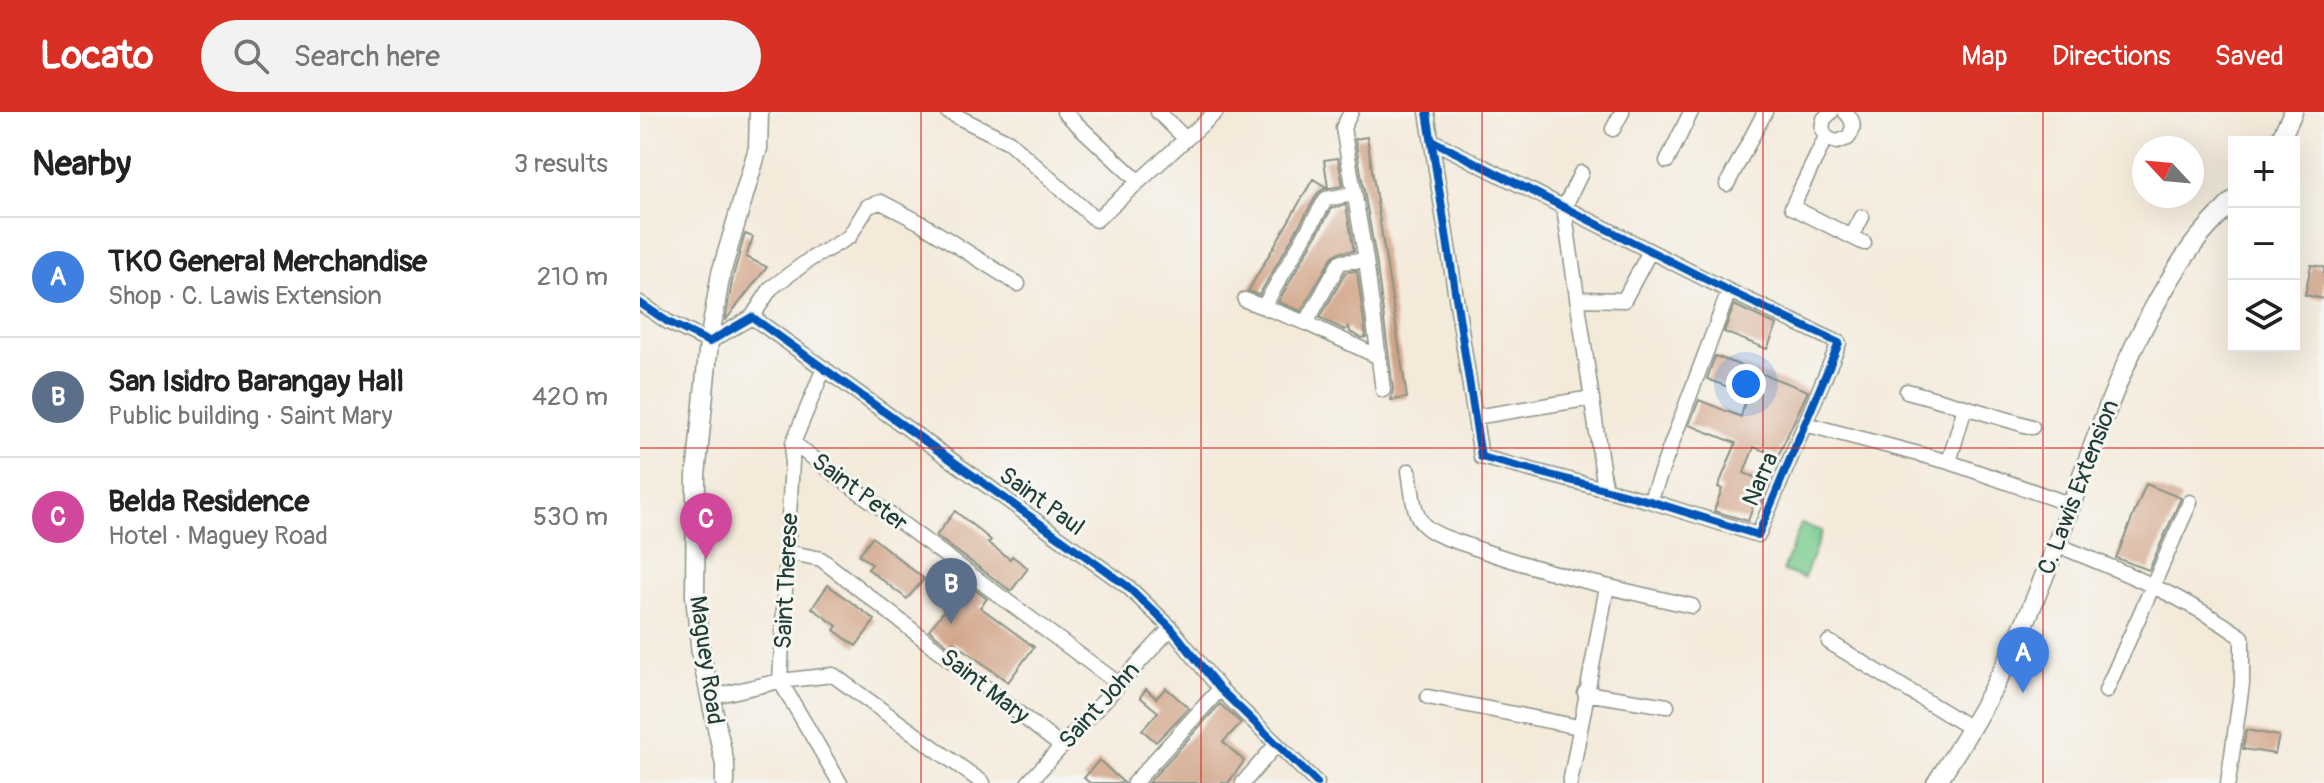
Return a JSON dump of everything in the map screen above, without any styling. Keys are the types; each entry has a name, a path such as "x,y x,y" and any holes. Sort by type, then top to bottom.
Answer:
{"street":[{"name":"Maguey Road","path":"725,783 725,765 701,654 695,596 698,539 696,476 709,342 721,273 758,148 759,112"},
{"path":"948,112 1009,142 1096,220 1216,112"},
{"path":"1064,112 1138,181"},
{"path":"1351,112 1343,128 1366,260 1383,390"},
{"path":"1427,112 1433,141"},
{"path":"1613,129 1622,112"},
{"path":"1667,161 1691,112"},
{"path":"1727,184 1765,112"},
{"path":"1809,112 1827,115 1822,132 1837,142 1852,133 1853,121 1845,112"},
{"path":"2282,136 2293,112"},
{"path":"1167,115 1186,139"},
{"path":"1826,137 1792,207 1858,239 1862,217"},
{"name":"Narra","path":"1433,141 1729,291 1839,343 1758,535 1650,501 1481,457 1433,141"},
{"path":"1581,173 1564,208 1605,489"},
{"path":"1264,306 1326,199 1353,194"},
{"path":"640,303 668,322 709,342 752,317 771,288 809,260 849,237 868,206 881,202 921,223 1018,284"},
{"name":"C. Lawis Extension","path":"1936,783 1972,729 2002,673 2057,545 2113,395 2165,288 2194,243 2228,206"},
{"path":"1577,299 1626,299 1650,251"},
{"path":"1306,323 1340,262 1366,260"},
{"path":"1650,501 1729,291"},
{"path":"1245,300 1306,323 1379,357"},
{"name":"Saint Paul","path":"752,317 1127,586 1171,628 1220,689 1317,783"},
{"name":"Saint Therese","path":"824,368 793,443 780,681 840,783"},
{"path":"1907,391 2032,427"},
{"path":"1475,417 1592,398"},
{"path":"1949,462 1965,407"},
{"path":"1805,424 1949,462 2072,505"},
{"name":"Saint Peter","path":"793,443 1119,684"},
{"path":"1409,471 1418,515 1427,528 1489,553 1607,587 1692,606"},
{"path":"2106,691 2190,502"},
{"path":"2057,545 2153,584 2205,611 2242,637 2242,684 2228,783"},
{"name":"Saint Mary","path":"787,552 821,559 1062,747"},
{"path":"1570,783 1607,587"},
{"name":"Saint John","path":"1028,783 1171,628"},
{"path":"1829,642 1972,729"},
{"path":"710,697 780,681 833,675 983,783"},
{"path":"1134,783 1220,689"},
{"path":"1585,693 1667,706"},
{"path":"1428,697 1579,727"},
{"path":"1243,783 1276,745"}],"green space":[{"path":"1801,524 1822,531 1804,578 1783,571"}],"building":[{"path":"1367,137 1407,398 1391,400 1393,389 1376,259 1355,139"},
{"path":"1338,158 1343,186 1318,193 1259,295 1248,291 1313,179 1328,188 1324,160"},
{"path":"1346,205 1354,251 1339,252 1332,257 1301,311 1278,302 1332,208"},
{"path":"745,234 753,237 746,257 767,267 725,321 733,276"},
{"path":"2311,265 2324,267 2324,299 2305,295"},
{"path":"1357,271 1366,337 1362,338 1350,332 1349,327 1345,330 1320,318 1346,272"},
{"path":"1734,305 1777,325 1767,349 1724,332"},
{"path":"1715,356 1808,391 1778,456 1754,447 1744,473 1769,483 1761,503 1755,501 1748,521 1714,511 1722,489 1718,487 1736,443 1689,425 1699,400 1741,417 1747,394 1707,379"},
{"path":"2146,484 2181,498 2149,570 2116,558"},
{"path":"955,511 991,540 988,543 1028,568 1011,591 936,536"},
{"path":"872,537 924,579 907,599 868,569 872,564 859,555"},
{"path":"966,583 987,599 980,607 1034,647 1008,682 954,642 950,647 929,630"},
{"path":"828,585 875,620 856,646 834,630 837,626 812,608"},
{"path":"1166,688 1189,708 1156,742 1142,730 1158,712 1140,697 1146,689 1156,698"},
{"path":"1220,704 1241,723 1223,742 1244,761 1228,783 1148,783"},
{"path":"2246,730 2279,736 2275,754 2243,749"},
{"path":"1099,760 1124,783 1090,783 1084,778"}],"cycle path":[{"path":"1427,112 1481,457 1650,501 1758,535 1839,343 1729,291 1433,141"},
{"path":"640,303 668,322 709,342 752,317 1127,586 1171,628 1220,689 1317,783"}],"place":[{"name":"Belda Residence","path":"706,559"},
{"name":"San Isidro Barangay Hall","path":"951,624"},
{"name":"TKO General Merchandise","path":"2023,693"}]}
